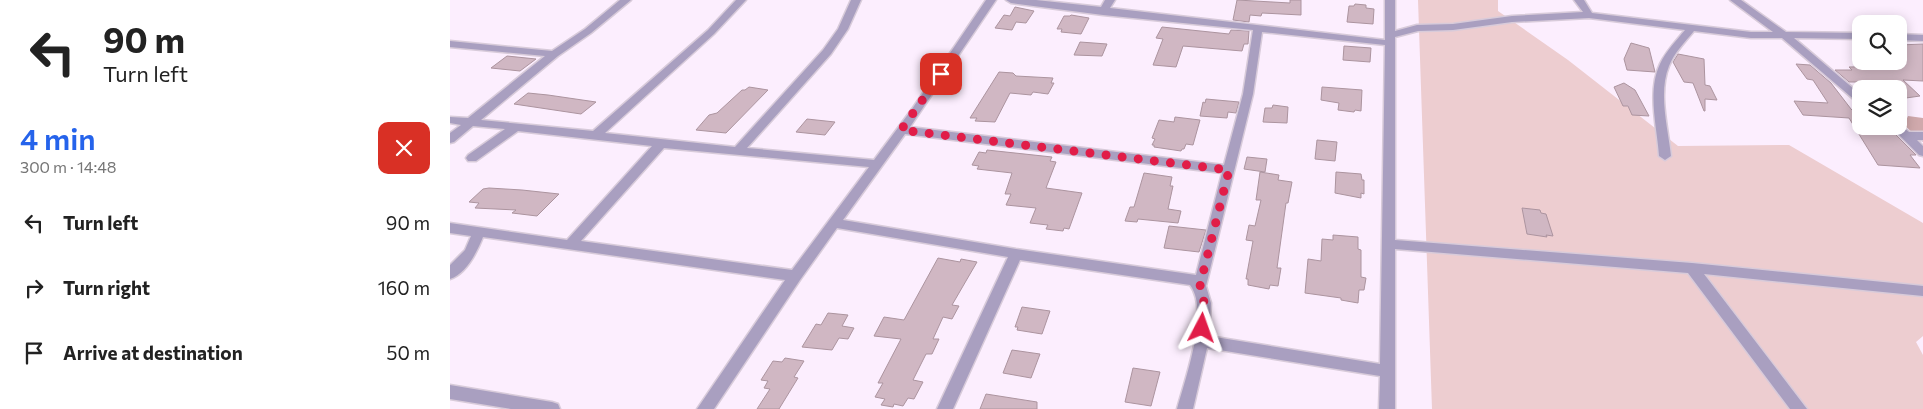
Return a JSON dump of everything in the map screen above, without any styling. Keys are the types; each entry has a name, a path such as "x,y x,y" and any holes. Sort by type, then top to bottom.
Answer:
{"street":[{"path":"450,139 554,54 612,13 626,0"},
{"path":"596,135 711,32 741,0"},
{"path":"738,151 827,52 843,29 856,0"},
{"path":"705,409 795,276 836,223 991,0"},
{"path":"1011,0 1104,12 1389,40 1417,28 1460,26 1512,19 1589,15 1750,36 1852,36"},
{"path":"1104,12 1110,0"},
{"path":"1387,409 1390,244 1390,0"},
{"path":"1579,0 1589,15"},
{"path":"1735,0 1785,36 1852,92"},
{"path":"1185,409 1201,341 1204,298 1200,285 1248,94 1258,28"},
{"path":"1665,156 1660,86 1662,70 1667,59 1690,29"},
{"path":"1907,37 1923,38"},
{"path":"450,44 554,54"},
{"path":"450,120 596,135 661,144 877,164"},
{"path":"472,158 516,127"},
{"path":"901,130 1229,170"},
{"path":"1907,136 1923,136"},
{"path":"1907,136 1923,152"},
{"path":"571,244 661,144"},
{"path":"836,223 1016,254 1181,277 1194,280 1200,285"},
{"path":"450,228 795,276"},
{"path":"450,274 470,254 479,232"},
{"path":"1390,244 1692,268 1923,291"},
{"path":"945,409 1016,254"},
{"path":"1692,268 1799,409"},
{"path":"1201,341 1387,371"},
{"path":"450,392 552,409"}],"shaded area":[{"path":"1418,0 1498,0 1498,11 1568,60 1678,146 1789,145 1923,223 1923,336 1916,342 1923,355 1923,409 1432,409"},
{"path":"1908,116 1923,118 1923,142 1907,128"}],"building":[{"path":"1237,0 1290,3 1290,0 1301,0 1301,15 1262,13 1261,16 1250,15 1249,22 1233,20"},
{"path":"1355,4 1366,5 1366,8 1374,9 1373,24 1347,22 1349,6 1354,6"},
{"path":"1015,7 1034,11 1026,23 1016,22 1012,30 995,28 1004,15 1010,16"},
{"path":"1071,15 1089,18 1081,34 1061,32 1062,29 1057,29 1064,16"},
{"path":"1162,27 1229,34 1231,30 1249,31 1248,44 1244,44 1242,51 1183,46 1176,67 1153,65 1163,39 1156,38"},
{"path":"1080,42 1107,44 1102,56 1074,55"},
{"path":"1631,43 1649,48 1655,72 1627,70 1624,59"},
{"path":"1923,44 1923,81 1852,80 1852,82 1849,82 1835,70 1907,70 1907,45"},
{"path":"1344,46 1371,48 1370,62 1343,60"},
{"path":"1678,54 1704,59 1705,85 1710,86 1717,100 1705,99 1705,111 1693,83 1684,82 1673,62"},
{"path":"507,56 536,59 520,71 491,68"},
{"path":"1796,64 1810,65 1831,83 1852,110 1852,123 1849,118 1803,115 1794,101 1828,103 1813,80 1807,79"},
{"path":"999,72 1013,73 1016,76 1053,78 1051,83 1054,83 1048,94 1033,92 1031,95 1010,93 995,122 975,121 977,118 970,118"},
{"path":"1624,83 1635,90 1649,116 1632,115 1628,106 1623,106 1614,87"},
{"path":"1907,84 1920,96 1907,98"},
{"path":"749,87 768,90 726,133 696,130 709,115 717,113 742,90"},
{"path":"1322,87 1362,90 1361,111 1338,110 1339,103 1321,100"},
{"path":"528,93 596,102 581,114 514,104"},
{"path":"1206,99 1239,102 1236,113 1228,112 1227,118 1200,116 1203,102 1205,103"},
{"path":"1273,105 1288,107 1287,123 1263,122 1265,108 1272,108"},
{"path":"1175,117 1200,120 1193,145 1186,144 1181,151 1154,147 1152,145 1155,139 1152,138 1159,120 1174,122"},
{"path":"807,119 835,122 825,135 796,132"},
{"path":"1859,135 1896,135 1916,155 1910,155 1920,168 1878,165"},
{"path":"1317,140 1337,142 1335,161 1315,159"},
{"path":"987,150 1052,157 1050,161 1056,162 1046,188 1082,193 1069,229 1064,228 1063,231 1046,229 1048,225 1030,223 1036,208 1006,205 1011,194 1005,194 1012,173 977,169 979,166 972,165 979,152 986,153"},
{"path":"1247,157 1267,159 1265,172 1244,169"},
{"path":"1260,172 1279,175 1278,180 1292,182 1288,203 1286,203 1277,268 1281,268 1278,286 1270,285 1269,289 1248,285 1248,279 1246,279 1253,241 1246,240 1249,225 1255,226 1261,200 1256,200"},
{"path":"1336,172 1361,174 1362,180 1364,180 1364,194 1361,193 1361,198 1335,193"},
{"path":"1144,173 1172,177 1170,186 1173,186 1168,209 1181,211 1178,223 1138,219 1137,222 1125,221 1130,207 1134,207"},
{"path":"483,189 559,194 537,216 512,213 516,210 475,208 479,203 469,202"},
{"path":"1522,208 1540,210 1541,213 1546,214 1553,236 1527,234"},
{"path":"1169,226 1206,230 1199,252 1164,248"},
{"path":"1333,235 1358,237 1358,249 1361,250 1361,277 1366,278 1364,290 1359,290 1358,303 1341,300 1341,298 1305,293 1308,259 1321,261 1322,239 1333,240"},
{"path":"938,258 960,262 961,259 977,262 952,305 959,306 952,319 943,317 933,339 939,339 932,354 926,354 913,380 923,382 914,399 908,398 903,406 894,404 893,407 881,405 885,399 875,397 883,383 878,383 901,339 874,336 884,317 904,320"},
{"path":"1022,307 1050,311 1042,334 1017,330 1018,327 1015,327"},
{"path":"828,313 848,315 842,326 854,328 848,339 839,338 832,350 802,347 816,324 821,325"},
{"path":"1012,350 1040,354 1031,378 1003,373"},
{"path":"785,358 804,361 794,377 798,378 779,409 757,409 770,389 764,388 768,381 761,380 773,361 782,362"},
{"path":"1133,368 1160,372 1151,406 1125,402"},
{"path":"986,394 1037,402 1037,409 980,409"}],"route":[{"path":"941,74 901,130 1229,170 1200,285 1204,298 1202,328"}]}
